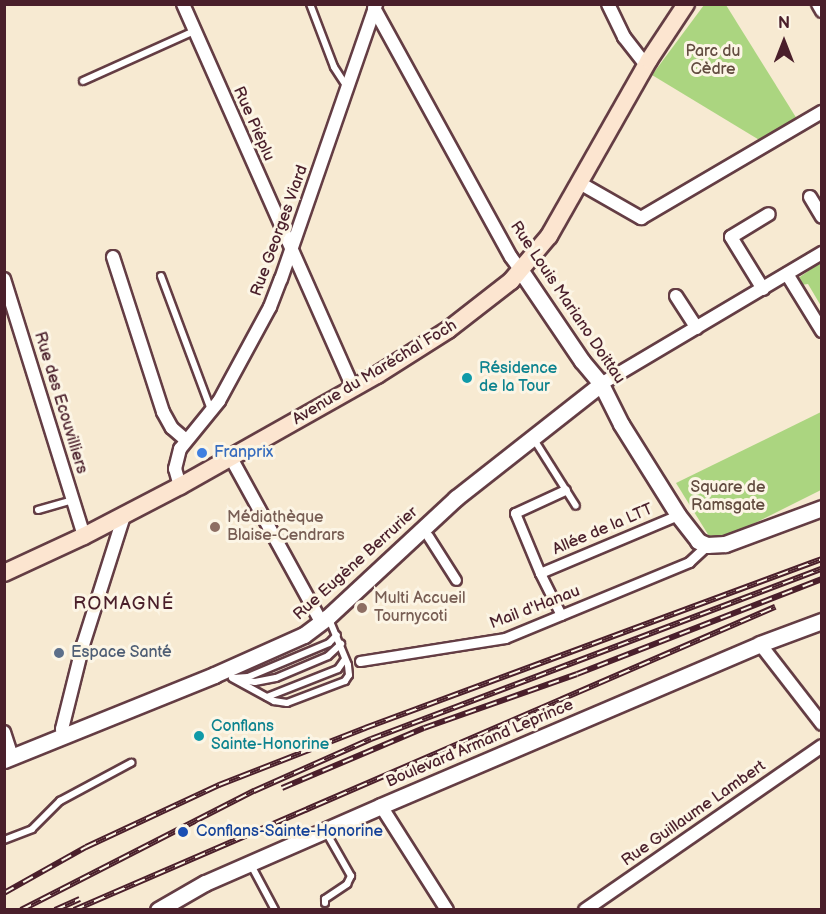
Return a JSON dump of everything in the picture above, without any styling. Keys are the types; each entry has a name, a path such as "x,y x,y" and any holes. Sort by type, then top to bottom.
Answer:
{"main road":[{"name":"Avenue du Maréchal Foch","path":"4,573 124,516 353,388 448,330 521,271 549,236 646,65 686,4"}],"street":[{"name":"Rue Piéplu","path":"183,4 353,388"},
{"path":"608,4 624,37 646,65"},
{"path":"818,4 822,11"},
{"name":"Rue Georges Viard","path":"180,486 175,462 186,440 211,411 270,307 292,253 374,6"},
{"name":"Rue Louis Mariano Doittau","path":"374,6 511,257 582,361 601,384 621,424 678,515 694,537 707,545"},
{"path":"578,182 641,218 822,112"},
{"path":"810,197 822,217"},
{"path":"762,289 731,237 768,214"},
{"path":"601,384 822,253"},
{"path":"113,257 163,412 172,428 186,440"},
{"path":"787,274 822,331"},
{"name":"Rue des Ecouvilliers","path":"4,279 84,536"},
{"path":"676,296 697,328"},
{"name":"Rue Eugène Berrurier","path":"8,758 292,641 324,619 456,498 601,384"},
{"path":"231,458 324,619"},
{"path":"561,615 540,573 515,513 566,490"},
{"path":"707,545 724,544 756,534 822,508"},
{"name":"Allée de la LTT","path":"540,573 678,515"},
{"path":"64,736 62,729 83,645 124,516"},
{"path":"428,536 456,580"},
{"name":"Mail d'Hanau","path":"360,660 505,638 689,562 707,545"},
{"name":"Boulevard Armand Leprince","path":"158,909 194,888 381,806 760,644 822,621"},
{"path":"760,644 822,724"},
{"path":"4,732 8,758"},
{"name":"Rue Guillaume Lambert","path":"585,909 822,746"},
{"path":"381,806 447,909"}],"lane":[{"path":"310,4 334,67 348,88"},
{"path":"83,81 194,31"},
{"path":"161,276 211,411"},
{"path":"533,437 576,506"},
{"path":"38,510 73,499"},
{"path":"232,678 276,702 292,702 345,681 349,670 346,658 337,635 324,619"},
{"path":"232,678 256,673 329,642 337,635"},
{"path":"214,675 249,682 269,680 328,656 341,644"},
{"path":"267,697 338,669 346,658"},
{"path":"4,840 32,829 60,801 131,763"},
{"path":"325,903 325,899 347,884 351,876 326,832"},
{"path":"250,864 275,909"}],"green space":[{"name":"Parc du Cèdre","path":"704,5 726,5 797,119 761,141 652,75"},
{"path":"821,262 821,306 808,284 801,285 797,279"},
{"name":"Square de Ramsgate","path":"821,412 821,490 731,535 709,536 676,483"}],"railway":[{"path":"4,893 86,847 219,785 365,728 822,559"},
{"path":"21,910 254,791 371,739 822,569"},
{"path":"282,788 424,728 577,674 822,579"},
{"path":"74,910 775,607"},
{"path":"55,910 80,899"}],"place":[{"name":"Résidence de la Tour","path":"467,378"},
{"name":"Franprix","path":"202,453"},
{"name":"Médiathèque Blaise-Cendrars","path":"215,527"},
{"name":"Multi Accueil Tournycoti","path":"362,608"},
{"name":"Espace Santé","path":"59,653"},
{"name":"Conflans Sainte-Honorine","path":"199,736"},
{"name":"Conflans-Sainte-Honorine","path":"183,832"}],"district":[{"name":"ROMAGNÉ","path":"124,604"}]}
